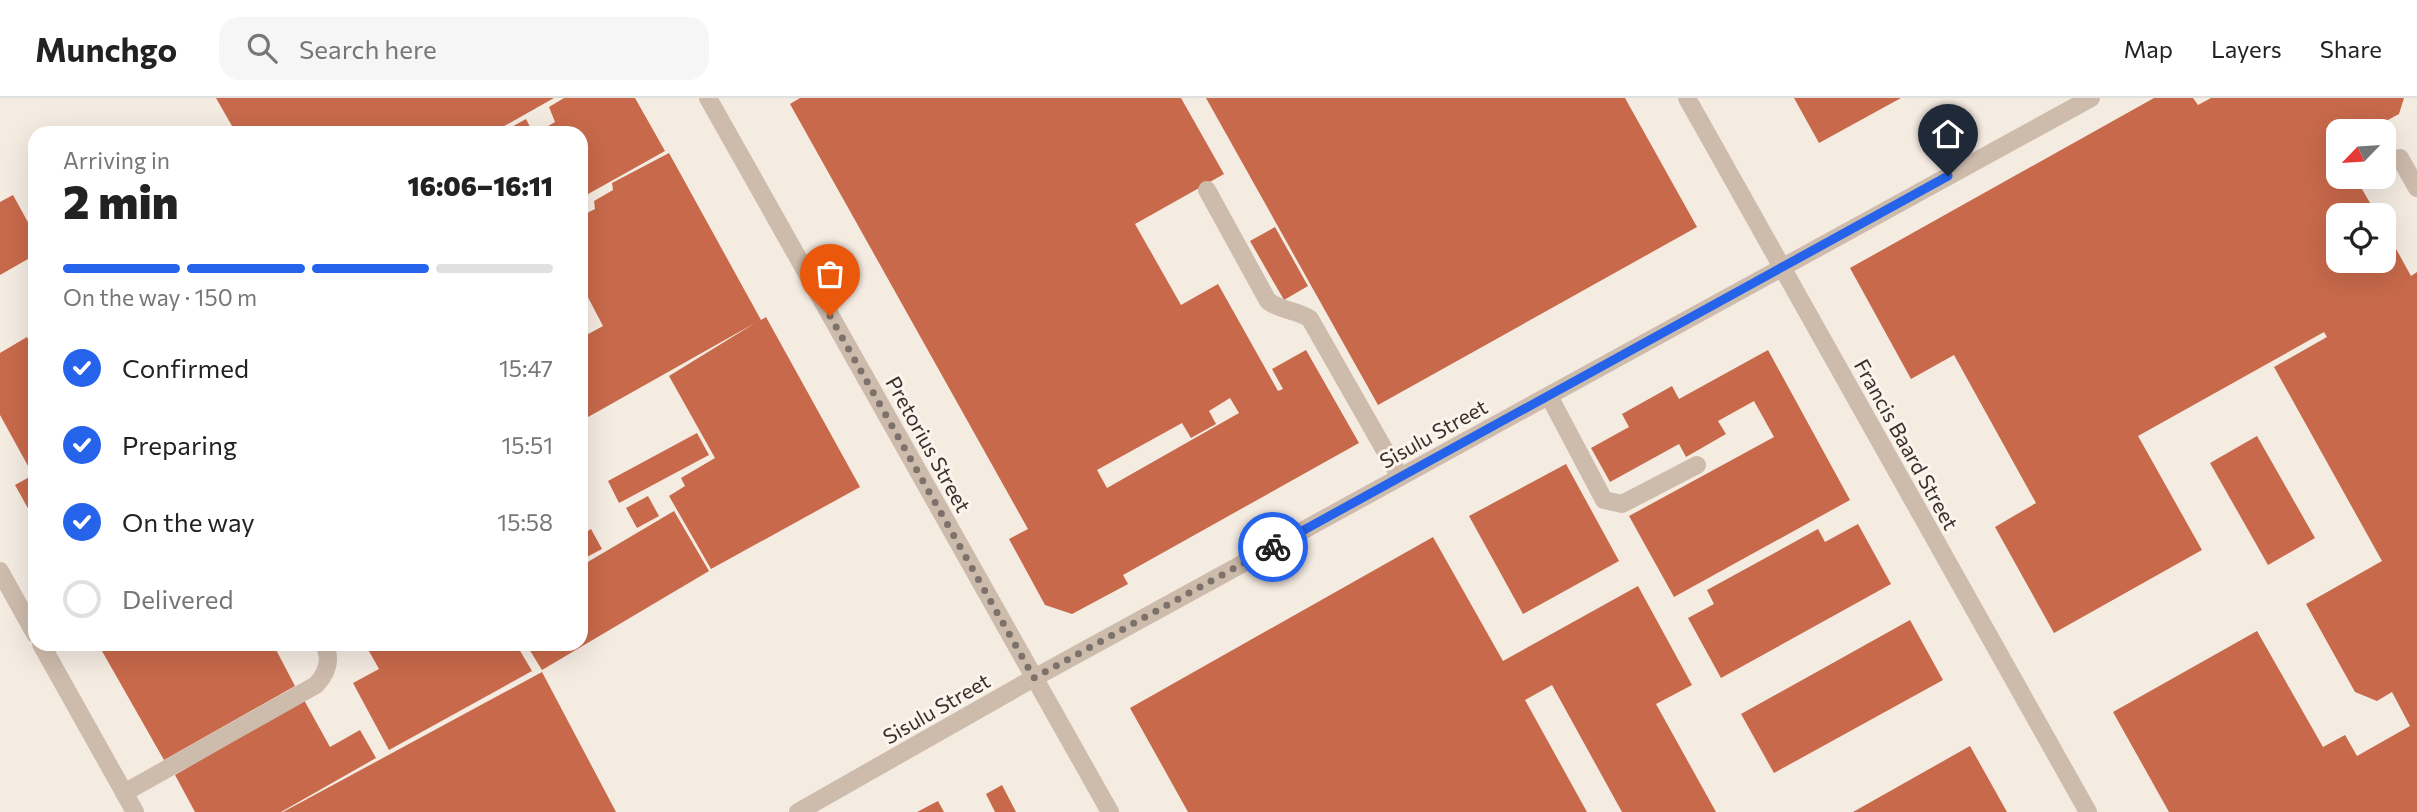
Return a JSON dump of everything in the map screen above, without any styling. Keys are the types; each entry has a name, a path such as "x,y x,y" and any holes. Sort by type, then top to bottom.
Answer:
{"street":[{"name":"Pretorius Street","path":"708,98 1110,812"},
{"name":"Francis Baard Street","path":"1686,98 2088,812"},
{"name":"Sisulu Street","path":"799,812 1034,678 2091,98"},
{"path":"2400,158 2417,188"},
{"path":"1207,190 1268,301 1276,308 1300,312 1310,318 1401,477"},
{"path":"1549,396 1604,500 1622,504 1697,465"},
{"path":"0,571 28,621"},
{"path":"45,651 135,812"},
{"path":"124,793 316,685 324,676 329,659 326,651"}],"building":[{"path":"216,98 554,98 504,126 232,126"},
{"path":"564,98 635,98 665,151 588,194 588,126 548,126 555,122 549,107"},
{"path":"800,98 1181,98 1224,174 1135,224 1181,305 1218,284 1278,391 1283,389 1272,369 1306,350 1359,443 1123,575 1128,584 1072,614 1045,605 1009,539 1028,529 790,104","holes":["1230,398 1239,413 1107,488 1097,470 1182,423 1191,438 1216,424 1209,411"]},
{"path":"1206,98 1625,98 1697,227 1378,405"},
{"path":"1794,98 1901,98 1819,143"},
{"path":"2154,98 2193,98 2198,105 2211,98 2404,98 2399,114 2390,119 2326,119 2326,189 2362,189 2370,203 2326,203 2326,273 2396,273 2396,249 2411,276 2417,272 2417,812 2169,812 2113,712 2257,631 2323,747 2345,735 2357,756 2410,726 2392,692 2377,701 2355,692 2306,604 2382,561 2274,367 2327,337 2324,332 2138,436 2202,550 2054,633 1995,527 2036,503 1954,355 1911,379 1850,268"},
{"path":"526,119 530,126 514,126"},
{"path":"669,153 761,320 766,317 860,487 711,569 669,496 685,486 681,478 715,458 669,376 755,323 588,417 588,334 603,326 588,297 588,212 595,209 594,201 613,190 612,183"},
{"path":"13,195 28,222 28,259 0,275 0,202"},
{"path":"1275,227 1308,286 1284,300 1250,241"},
{"path":"27,337 28,466 0,415 0,353"},
{"path":"1768,350 1850,500 1674,597 1629,516 1774,437 1754,401 1718,421 1726,434 1686,457 1679,444 1610,482 1591,448 1629,427 1622,414 1672,386 1679,399"},
{"path":"697,433 709,455 619,503 608,481"},
{"path":"2257,436 2315,538 2268,565 2210,463"},
{"path":"1566,464 1619,561 1523,614 1469,516"},
{"path":"28,478 28,508 15,485"},
{"path":"648,496 659,516 637,528 626,508"},
{"path":"674,511 709,571 588,643 588,562"},
{"path":"1858,524 1891,584 1721,678 1688,618 1714,604 1707,590 1818,529 1825,542"},
{"path":"591,529 602,549 588,556 588,531"},
{"path":"1433,537 1503,661 1638,586 1692,685 1656,704 1716,812 1622,812 1552,685 1525,700 1587,812 1188,812 1130,708"},
{"path":"1910,620 1943,680 1774,773 1741,714"},
{"path":"102,651 277,651 295,686 164,760"},
{"path":"369,651 520,651 532,671 389,750 353,683 379,669"},
{"path":"530,651 574,651 542,670"},
{"path":"542,672 616,812 283,812"},
{"path":"304,700 330,747 360,730 376,758 281,812 195,812 175,775"},
{"path":"1970,746 2007,812 1853,812"},
{"path":"1002,785 1016,812 995,812 986,794"},
{"path":"938,801 944,812 917,812"}],"way so far":[{"path":"830,316 1034,678 1273,547"}],"route":[{"path":"1273,547 1948,176"}]}
